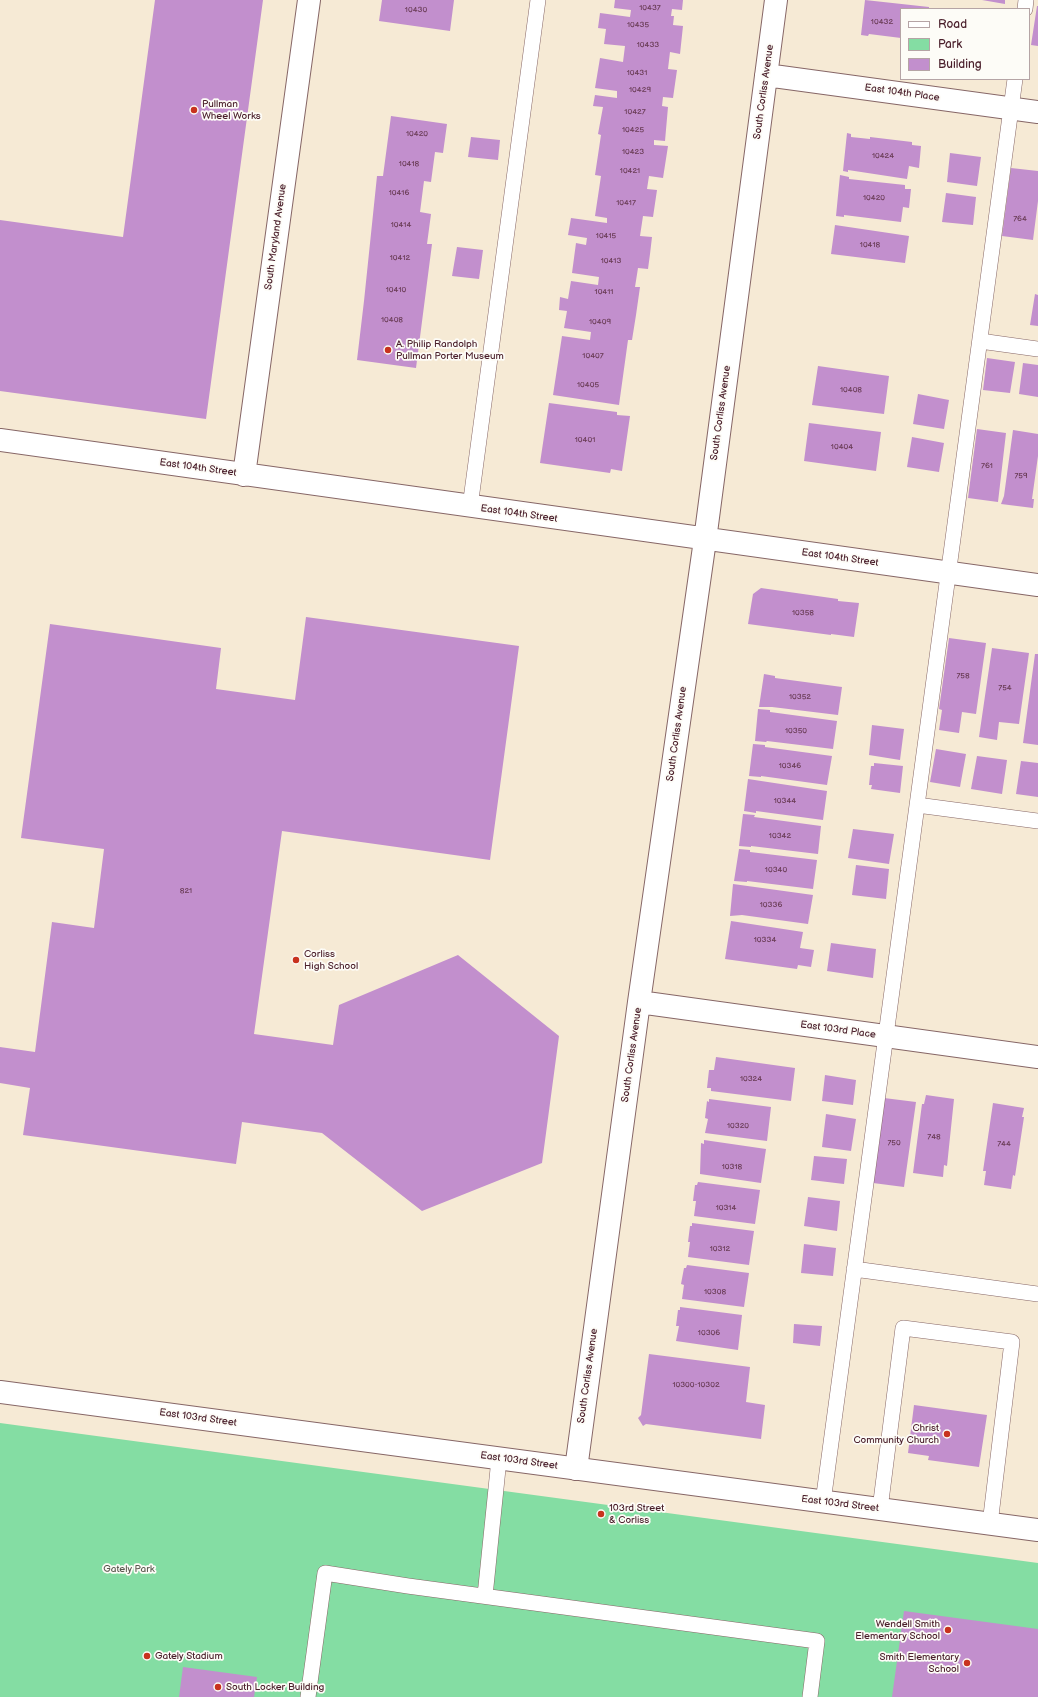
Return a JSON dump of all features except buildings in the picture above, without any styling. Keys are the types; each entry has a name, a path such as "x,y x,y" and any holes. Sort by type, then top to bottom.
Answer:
{"street":[{"name":"South Maryland Avenue","path":"244,475 309,0"},
{"name":"South Corliss Avenue","path":"576,1469 639,1002 705,540 776,0"},
{"name":"East 104th Place","path":"766,75 1038,112"},
{"name":"East 104th Street","path":"0,440 705,540 1038,585"},
{"name":"East 103rd Place","path":"639,1002 1038,1057"},
{"name":"East 103rd Street","path":"0,1392 1038,1530"}],"lane":[{"path":"470,507 538,0"},
{"path":"823,1502 1015,80"},
{"path":"980,341 1038,349"},
{"path":"917,804 1038,821"},
{"path":"854,1269 1038,1294"},
{"path":"880,1509 903,1328 1012,1342 990,1524"},
{"path":"485,1596 499,1459"},
{"path":"308,1697 325,1573 408,1586 817,1641 810,1697"}],"green space":[{"name":"Gately Park","path":"0,1423 1038,1563 1038,1697 0,1697"}],"place":[{"name":"Pullman Wheel Works","path":"194,110"},
{"name":"A. Philip Randolph Pullman Porter Museum","path":"388,350"},
{"name":"Corliss High School","path":"296,960"},
{"name":"Christ Community Church","path":"947,1434"},
{"name":"103rd Street & Corliss","path":"601,1514"},
{"name":"Wendell Smith Elementary School","path":"948,1630"},
{"name":"Gately Stadium","path":"147,1656"},
{"name":"Smith Elementary School","path":"967,1663"},
{"name":"South Locker Building","path":"218,1687"}]}
